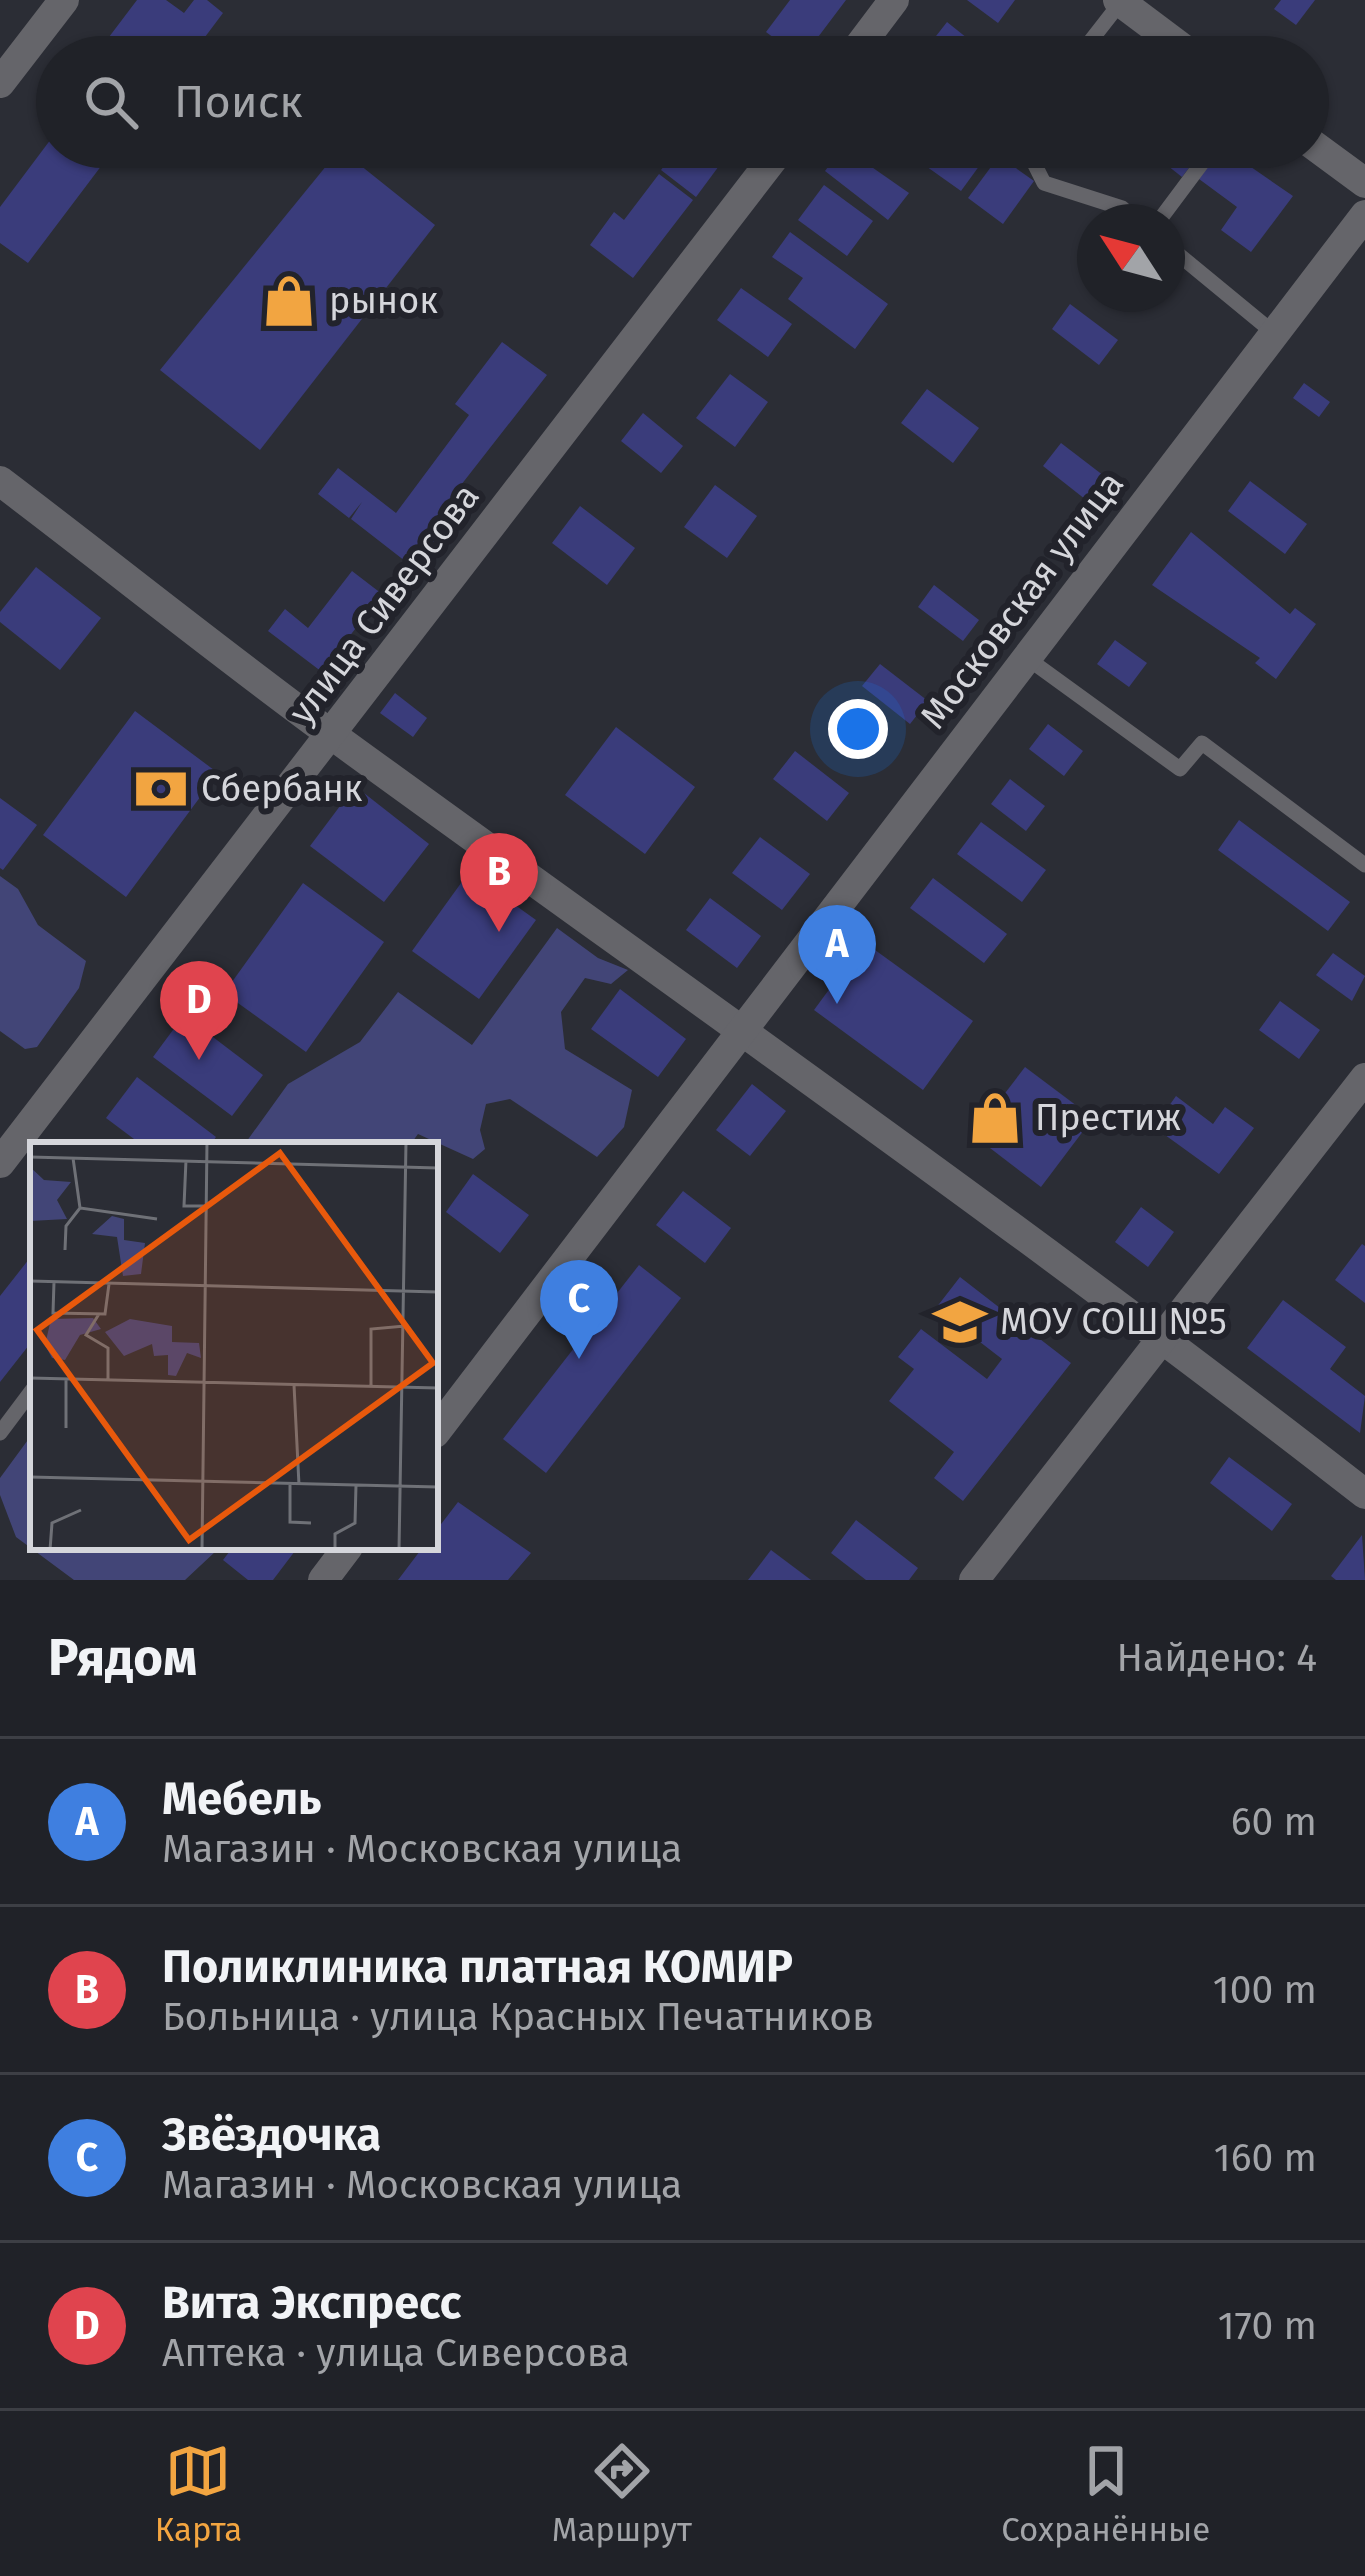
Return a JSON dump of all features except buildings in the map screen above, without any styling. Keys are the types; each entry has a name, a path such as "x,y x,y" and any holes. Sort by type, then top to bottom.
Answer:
{"street":[{"path":"36,36 64,0"},
{"path":"867,36 894,0"},
{"path":"1119,1 1166,36"},
{"path":"0,83 36,36"},
{"path":"1329,156 1365,183"},
{"name":"улица Сиверсова","path":"0,1163 32,1133 766,168"},
{"name":"Московская улица","path":"438,1429 1365,214"},
{"path":"0,481 333,735 743,1027 1162,1336 1365,1494"},
{"path":"974,1580 1365,1078"},
{"path":"322,1580 346,1550"}],"lane":[{"path":"1093,36 1119,1"},
{"path":"1037,168 1044,182 1110,204"},
{"path":"1171,204 1198,168"},
{"path":"1185,260 1275,334"},
{"path":"1027,658 1180,770 1202,743 1365,865"},
{"path":"0,1433 30,1392"}],"shaded area":[{"path":"0,876 18,889 38,925 86,961 79,988 37,1047 25,1049 0,1031"},
{"path":"557,928 598,958 628,970 611,984 585,978 561,1012 565,1049 632,1090 624,1127 597,1157 510,1099 486,1104 480,1130 485,1149 473,1159 418,1134 412,1142 246,1142 288,1084 360,1042 398,992 472,1045"},
{"path":"30,1437 30,1547 16,1537 0,1495 0,1478"},
{"path":"34,1550 216,1550 185,1580 74,1580"}],"place":[{"name":"рынок","path":"289,301"},
{"name":"Сбербанк","path":"161,789"},
{"name":"Поликлиника платная КОМИР","path":"499,932"},
{"name":"Мебель","path":"837,1004"},
{"name":"Вита Экспресс","path":"199,1060"},
{"name":"Престиж","path":"995,1118"},
{"name":"МОУ СОШ №5","path":"960,1322"},
{"name":"Звёздочка","path":"579,1359"}]}
